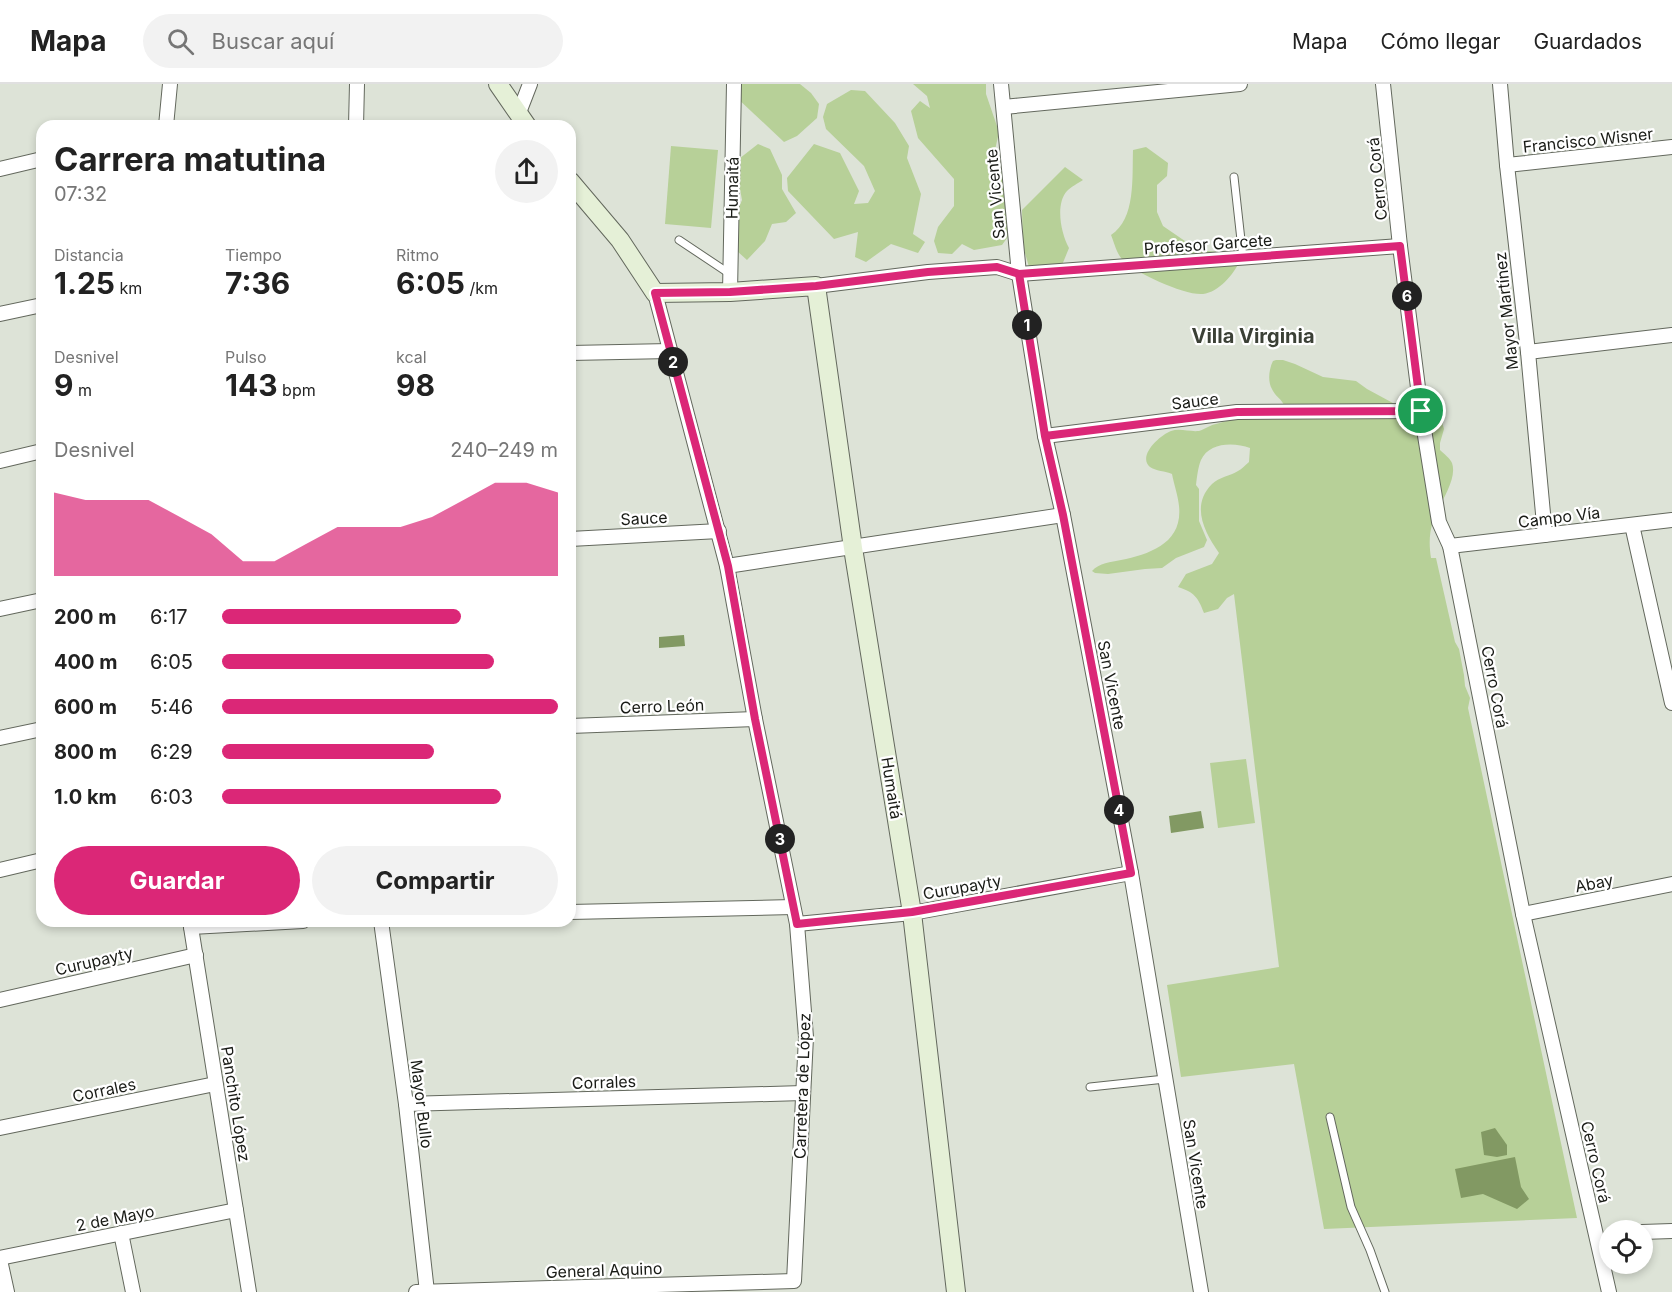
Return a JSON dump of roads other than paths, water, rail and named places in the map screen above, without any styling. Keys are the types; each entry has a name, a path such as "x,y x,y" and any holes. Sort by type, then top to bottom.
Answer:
{"street":[{"path":"167,120 170,84"},
{"path":"356,120 357,84"},
{"path":"498,84 521,120"},
{"path":"522,120 530,84"},
{"name":"Humaitá","path":"730,283 734,84"},
{"name":"San Vicente","path":"1001,84 1019,274 1045,436 1063,515 1131,873 1201,1292"},
{"path":"1004,107 1240,84"},
{"name":"Cerro Corá","path":"1383,84 1400,246 1421,411 1439,522 1450,546 1523,914 1600,1220"},
{"name":"Mayor Martínez","path":"1500,84 1545,535"},
{"name":"Francisco Wisner","path":"1507,165 1672,147"},
{"path":"0,169 36,160"},
{"name":"Carretera de López","path":"576,188 620,240 655,293 728,566 755,719 797,924 806,1037 794,1281"},
{"name":"Profesor Garcete","path":"816,286 928,272 997,267 1019,274 1400,246"},
{"path":"655,293 730,283 816,286"},
{"name":"Humaitá","path":"816,286 853,548 912,912 956,1292"},
{"path":"0,314 36,306"},
{"path":"1528,352 1672,335"},
{"path":"576,353 669,351"},
{"name":"Sauce","path":"1045,436 1237,412 1421,411"},
{"path":"0,461 36,452"},
{"path":"728,566 1063,515"},
{"name":"Campo Vía","path":"1450,546 1672,520"},
{"path":"1632,525 1672,703"},
{"name":"Sauce","path":"576,539 719,531"},
{"path":"0,609 36,601"},
{"name":"Cerro León","path":"576,726 755,719"},
{"path":"0,738 36,730"},
{"path":"0,870 36,861"},
{"name":"Curupayty","path":"797,924 912,912 1131,873"},
{"name":"Abay","path":"1523,914 1672,884"},
{"path":"576,912 794,907"},
{"name":"Panchito López","path":"191,927 249,1292"},
{"name":"Mayor Bullo","path":"382,927 406,1104 427,1292"},
{"name":"Curupayty","path":"0,1000 196,955"},
{"name":"Corrales","path":"0,1128 215,1083"},
{"name":"Corrales","path":"406,1104 803,1093"},
{"name":"2 de Mayo","path":"0,1259 236,1210"},
{"path":"1653,1232 1672,1231"},
{"path":"121,1233 133,1292"},
{"path":"0,1259 7,1292"},
{"name":"Cerro Corá","path":"1607,1274 1609,1292"},
{"name":"General Aquino","path":"416,1292 607,1289 794,1281"}],"lane":[{"path":"1234,177 1243,258"},
{"path":"679,240 730,283"},
{"path":"1090,1087 1165,1079"},
{"path":"1330,1117 1351,1206 1386,1292"}],"district":[{"name":"Villa Virginia","path":"1253,336"}]}
